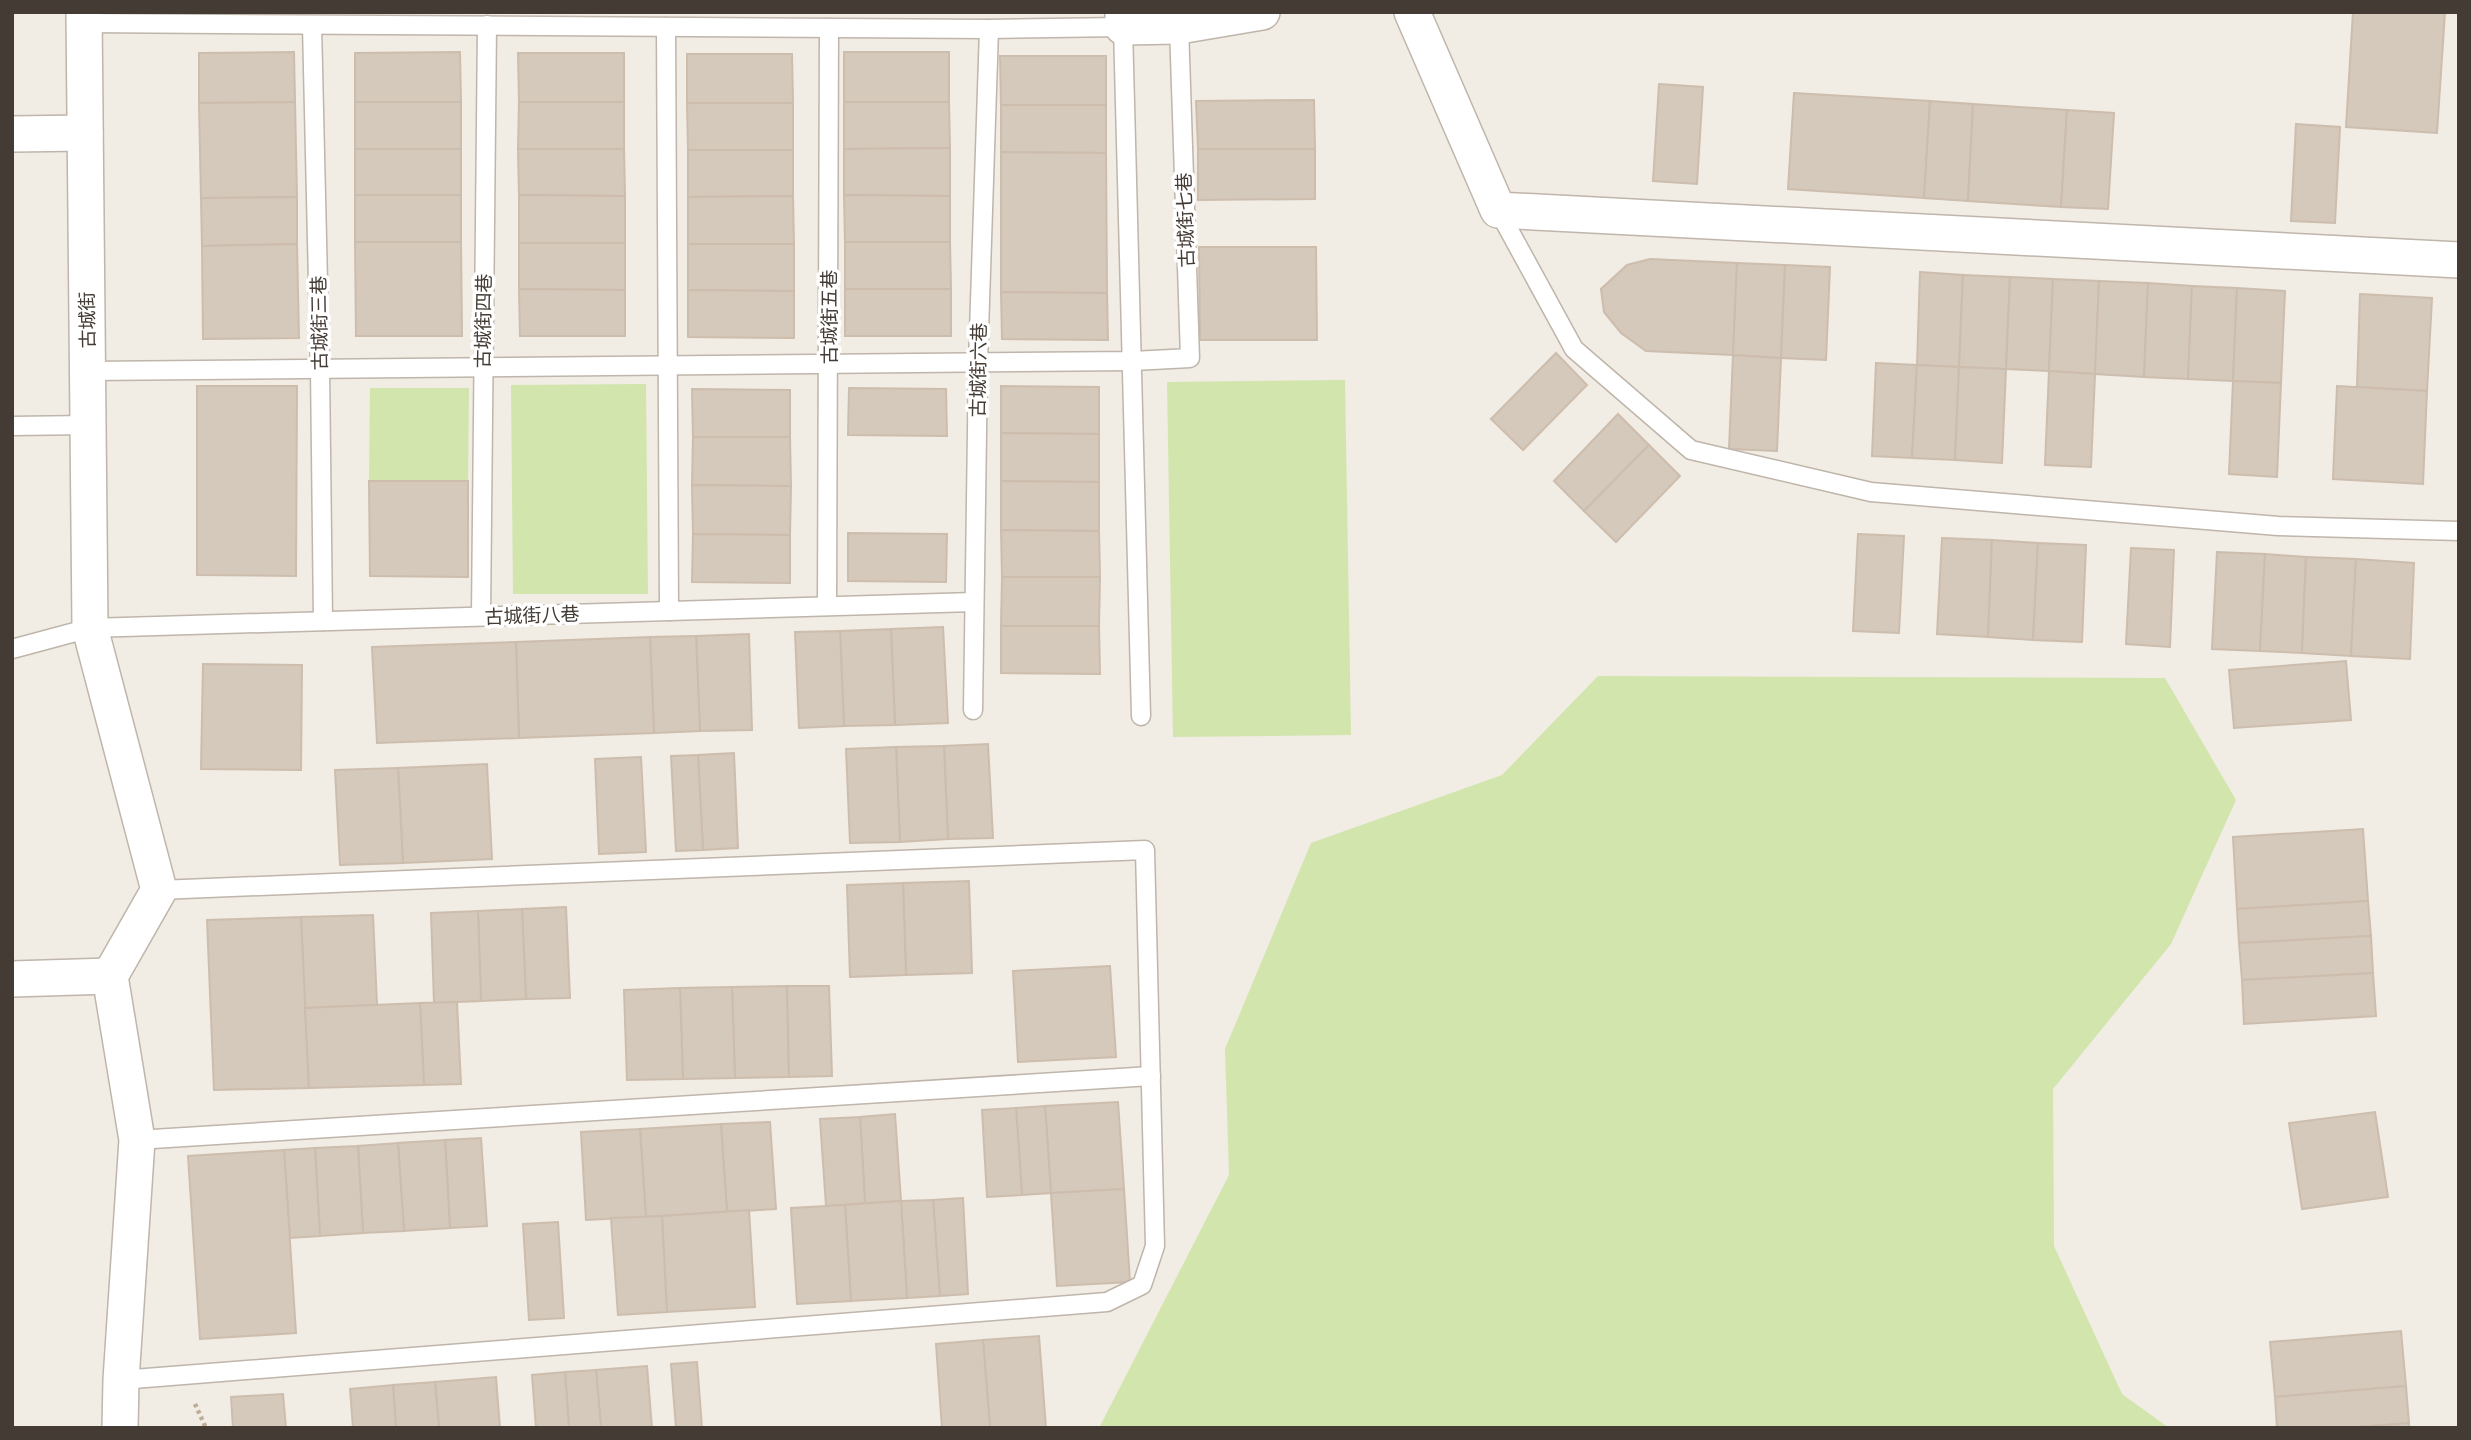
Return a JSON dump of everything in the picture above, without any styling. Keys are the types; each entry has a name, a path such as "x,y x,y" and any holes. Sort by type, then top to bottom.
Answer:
{"street":[{"path":"1123,20 1179,26 1262,12"},
{"path":"1412,12 1498,210 2459,260"},
{"name":"古城街","path":"84,18 90,628 159,890"},
{"path":"12,134 85,133"},
{"path":"120,1428 137,1140 110,976 159,890"},
{"path":"12,979 110,976"}],"lane":[{"path":"84,18 312,25 989,29 1123,20 1141,716"},
{"name":"古城街三巷","path":"312,25 323,621"},
{"name":"古城街四巷","path":"481,616 487,26"},
{"name":"古城街七巷","path":"1133,361 1190,358 1179,26"},
{"path":"666,27 669,611"},
{"name":"古城街五巷","path":"827,606 830,28"},
{"name":"古城街六巷","path":"973,710 978,362 989,29"},
{"path":"1498,210 1574,349 1691,450 1871,492 2278,526 2459,531"},
{"path":"88,371 1133,361"},
{"path":"12,426 88,425"},
{"name":"古城街八巷","path":"12,649 90,628 974,602"},
{"path":"121,1380 1107,1302 1142,1285 1155,1246 1145,850 159,890"},
{"path":"137,1140 1150,1076"}],"green space":[{"path":"1345,380 1351,735 1173,737 1167,382"},
{"path":"646,384 648,594 513,594 511,385"},
{"path":"370,388 469,388 468,481 369,481"},
{"path":"1598,676 2165,678 2236,800 2171,944 2053,1089 2054,1246 2122,1394 2169,1428 1099,1428 1229,1175 1225,1049 1311,843 1502,775"}],"building":[{"path":"2353,12 2445,12 2437,133 2346,127"},
{"path":"294,52 295,102 199,103 199,53"},
{"path":"460,52 461,102 355,102 355,53"},
{"path":"844,52 949,52 949,102 844,102"},
{"path":"518,53 624,53 624,102 519,102"},
{"path":"687,54 792,54 793,103 687,103"},
{"path":"1000,56 1106,56 1106,105 1001,105"},
{"path":"1659,84 1703,87 1697,184 1653,181"},
{"path":"1794,93 1930,101 1924,198 1788,189"},
{"path":"1314,100 1315,149 1198,149 1196,101"},
{"path":"1930,101 1973,104 1968,201 1924,198"},
{"path":"295,102 297,197 201,198 199,103"},
{"path":"355,102 461,102 461,149 355,149"},
{"path":"519,102 624,102 624,149 518,149"},
{"path":"844,102 949,102 950,148 844,149"},
{"path":"687,103 793,103 793,150 688,150"},
{"path":"1973,104 2067,110 2061,207 1968,201"},
{"path":"1001,105 1106,105 1106,153 1001,152"},
{"path":"2067,110 2114,113 2108,209 2061,207"},
{"path":"2296,124 2340,127 2335,223 2291,221"},
{"path":"950,148 950,196 844,195 844,149"},
{"path":"355,149 461,149 461,195 355,195"},
{"path":"518,149 624,149 625,196 519,195"},
{"path":"1198,149 1315,149 1315,199 1198,200"},
{"path":"688,150 793,150 793,196 688,197"},
{"path":"1001,152 1106,153 1107,293 1001,292"},
{"path":"355,195 461,195 461,242 355,242"},
{"path":"519,195 625,196 625,243 519,243"},
{"path":"844,195 950,196 950,242 845,242"},
{"path":"793,196 794,244 688,244 688,197"},
{"path":"297,197 297,244 202,246 201,198"},
{"path":"355,242 461,242 462,336 356,336"},
{"path":"845,242 950,242 951,289 845,289"},
{"path":"519,243 625,243 625,290 519,289"},
{"path":"297,244 299,338 203,339 202,246"},
{"path":"688,244 794,244 794,291 688,290"},
{"path":"1199,247 1316,247 1317,340 1200,340"},
{"path":"1650,259 1737,263 1733,355 1646,351 1621,333 1604,312 1601,289 1627,265"},
{"path":"1737,263 1785,265 1781,358 1733,355"},
{"path":"1785,265 1830,267 1826,360 1781,358"},
{"path":"1920,272 1963,275 1959,367 1917,365"},
{"path":"1963,275 2010,277 2006,369 1959,367"},
{"path":"2010,277 2053,279 2049,371 2006,369"},
{"path":"2053,279 2099,281 2095,374 2049,371"},
{"path":"2099,281 2148,283 2144,377 2095,374"},
{"path":"2148,283 2192,286 2188,379 2144,377"},
{"path":"2192,286 2237,288 2233,381 2188,379"},
{"path":"2237,288 2285,291 2281,383 2233,381"},
{"path":"519,289 625,290 625,336 520,336"},
{"path":"845,289 951,289 951,336 845,336"},
{"path":"688,290 794,291 794,338 688,337"},
{"path":"1001,292 1107,293 1108,340 1002,339"},
{"path":"2360,294 2432,298 2427,391 2357,387"},
{"path":"1556,353 1587,385 1523,450 1491,419"},
{"path":"1733,355 1781,358 1777,451 1729,449"},
{"path":"1876,363 1917,365 1912,458 1872,456"},
{"path":"1917,365 1959,367 1955,460 1912,458"},
{"path":"1959,367 2006,369 2002,463 1955,460"},
{"path":"2049,371 2095,374 2091,467 2045,465"},
{"path":"2233,381 2281,383 2277,477 2229,474"},
{"path":"197,386 297,386 296,576 197,575"},
{"path":"1001,386 1099,387 1099,434 1001,433"},
{"path":"2337,386 2427,391 2423,484 2333,479"},
{"path":"849,388 946,389 947,436 848,435"},
{"path":"692,389 790,390 790,437 693,437"},
{"path":"1618,414 1649,445 1584,511 1554,481"},
{"path":"1001,433 1099,434 1099,482 1001,481"},
{"path":"693,437 790,437 791,486 692,485"},
{"path":"1649,445 1680,476 1616,542 1584,511"},
{"path":"369,481 468,481 468,577 370,576"},
{"path":"1001,481 1099,482 1099,531 1001,530"},
{"path":"692,485 791,486 790,535 693,534"},
{"path":"1001,530 1099,531 1100,577 1002,577"},
{"path":"848,533 947,534 946,582 848,581"},
{"path":"693,534 790,535 790,583 692,582"},
{"path":"1858,534 1904,536 1899,633 1853,631"},
{"path":"1942,538 1992,540 1988,637 1937,634"},
{"path":"1992,540 2038,543 2033,640 1988,637"},
{"path":"2038,543 2086,545 2082,642 2033,640"},
{"path":"2131,548 2174,550 2170,647 2126,644"},
{"path":"2217,552 2265,554 2260,651 2212,649"},
{"path":"2265,554 2306,557 2302,653 2260,651"},
{"path":"2306,557 2356,559 2351,656 2302,653"},
{"path":"2356,559 2414,563 2410,659 2351,656"},
{"path":"1002,577 1100,577 1099,626 1001,626"},
{"path":"1001,626 1099,626 1100,674 1001,673"},
{"path":"943,627 948,723 895,725 891,629"},
{"path":"891,629 895,725 844,726 840,631"},
{"path":"840,631 844,726 799,728 795,632"},
{"path":"749,634 752,730 700,731 696,636"},
{"path":"696,636 700,731 654,733 650,637"},
{"path":"650,637 654,733 519,738 516,642"},
{"path":"516,642 519,738 377,743 372,647"},
{"path":"2346,661 2351,720 2234,728 2229,670"},
{"path":"203,664 302,665 301,770 201,769"},
{"path":"988,744 993,838 948,839 944,746"},
{"path":"944,746 948,839 900,842 896,747"},
{"path":"896,747 900,842 850,843 846,749"},
{"path":"734,753 738,848 703,850 698,755"},
{"path":"698,755 703,850 676,851 671,756"},
{"path":"641,757 646,852 599,854 595,759"},
{"path":"487,764 492,859 403,863 398,768"},
{"path":"398,768 403,863 340,865 335,770"},
{"path":"2363,829 2368,901 2237,909 2233,837"},
{"path":"969,881 972,973 906,975 903,883"},
{"path":"903,883 906,975 850,977 847,885"},
{"path":"2368,901 2371,936 2239,943 2237,909"},
{"path":"566,907 570,998 526,999 522,909"},
{"path":"522,909 526,999 481,1001 478,911"},
{"path":"478,911 481,1001 434,1003 431,913"},
{"path":"373,915 377,1005 305,1008 301,917"},
{"path":"301,917 309,1088 214,1090 207,920"},
{"path":"2371,936 2373,973 2242,980 2239,943"},
{"path":"1110,966 1116,1057 1018,1062 1013,971"},
{"path":"2373,973 2376,1016 2244,1024 2242,980"},
{"path":"787,986 789,1077 735,1078 732,987"},
{"path":"787,986 829,986 832,1076 789,1077"},
{"path":"732,987 735,1078 683,1079 680,988"},
{"path":"680,988 683,1079 627,1080 624,990"},
{"path":"457,1002 461,1084 424,1085 420,1003"},
{"path":"420,1003 424,1085 309,1088 305,1008"},
{"path":"1118,1102 1124,1189 1051,1193 1045,1106"},
{"path":"1045,1106 1051,1193 1022,1195 1016,1108"},
{"path":"1016,1108 1022,1195 987,1197 982,1110"},
{"path":"2375,1112 2388,1197 2302,1209 2289,1123"},
{"path":"895,1114 901,1201 865,1203 860,1117"},
{"path":"860,1117 865,1203 826,1206 820,1119"},
{"path":"770,1122 776,1209 727,1212 721,1124"},
{"path":"721,1124 727,1212 646,1217 640,1129"},
{"path":"640,1129 646,1217 586,1220 581,1132"},
{"path":"481,1138 487,1226 450,1228 445,1140"},
{"path":"445,1140 450,1228 404,1231 398,1143"},
{"path":"398,1143 404,1231 363,1233 358,1146"},
{"path":"358,1146 363,1233 320,1236 315,1148"},
{"path":"315,1148 320,1236 290,1238 284,1150"},
{"path":"284,1150 296,1333 200,1339 188,1156"},
{"path":"1124,1189 1130,1282 1057,1286 1051,1193"},
{"path":"963,1198 968,1294 940,1296 933,1200"},
{"path":"933,1200 940,1296 907,1298 901,1201"},
{"path":"901,1201 907,1298 851,1301 845,1205"},
{"path":"845,1205 851,1301 797,1304 791,1208"},
{"path":"749,1210 755,1307 667,1312 662,1216"},
{"path":"662,1216 667,1312 618,1315 611,1218"},
{"path":"558,1222 564,1318 529,1320 523,1224"},
{"path":"2401,1331 2406,1386 2275,1397 2270,1342"},
{"path":"1039,1336 1046,1428 990,1428 983,1340"},
{"path":"983,1340 990,1428 942,1428 936,1344"},
{"path":"697,1362 702,1428 676,1428 671,1364"},
{"path":"647,1366 652,1428 601,1428 596,1370"},
{"path":"596,1370 601,1428 569,1428 565,1372"},
{"path":"565,1372 569,1428 536,1428 532,1375"},
{"path":"496,1377 500,1428 439,1428 435,1382"},
{"path":"435,1382 439,1428 396,1428 393,1385"},
{"path":"393,1385 396,1428 353,1428 350,1389"},
{"path":"2406,1386 2409,1423 2345,1428 2277,1428 2275,1397"},
{"path":"283,1394 286,1428 233,1428 231,1397"},
{"path":"2409,1423 2409,1428 2345,1428"}]}
